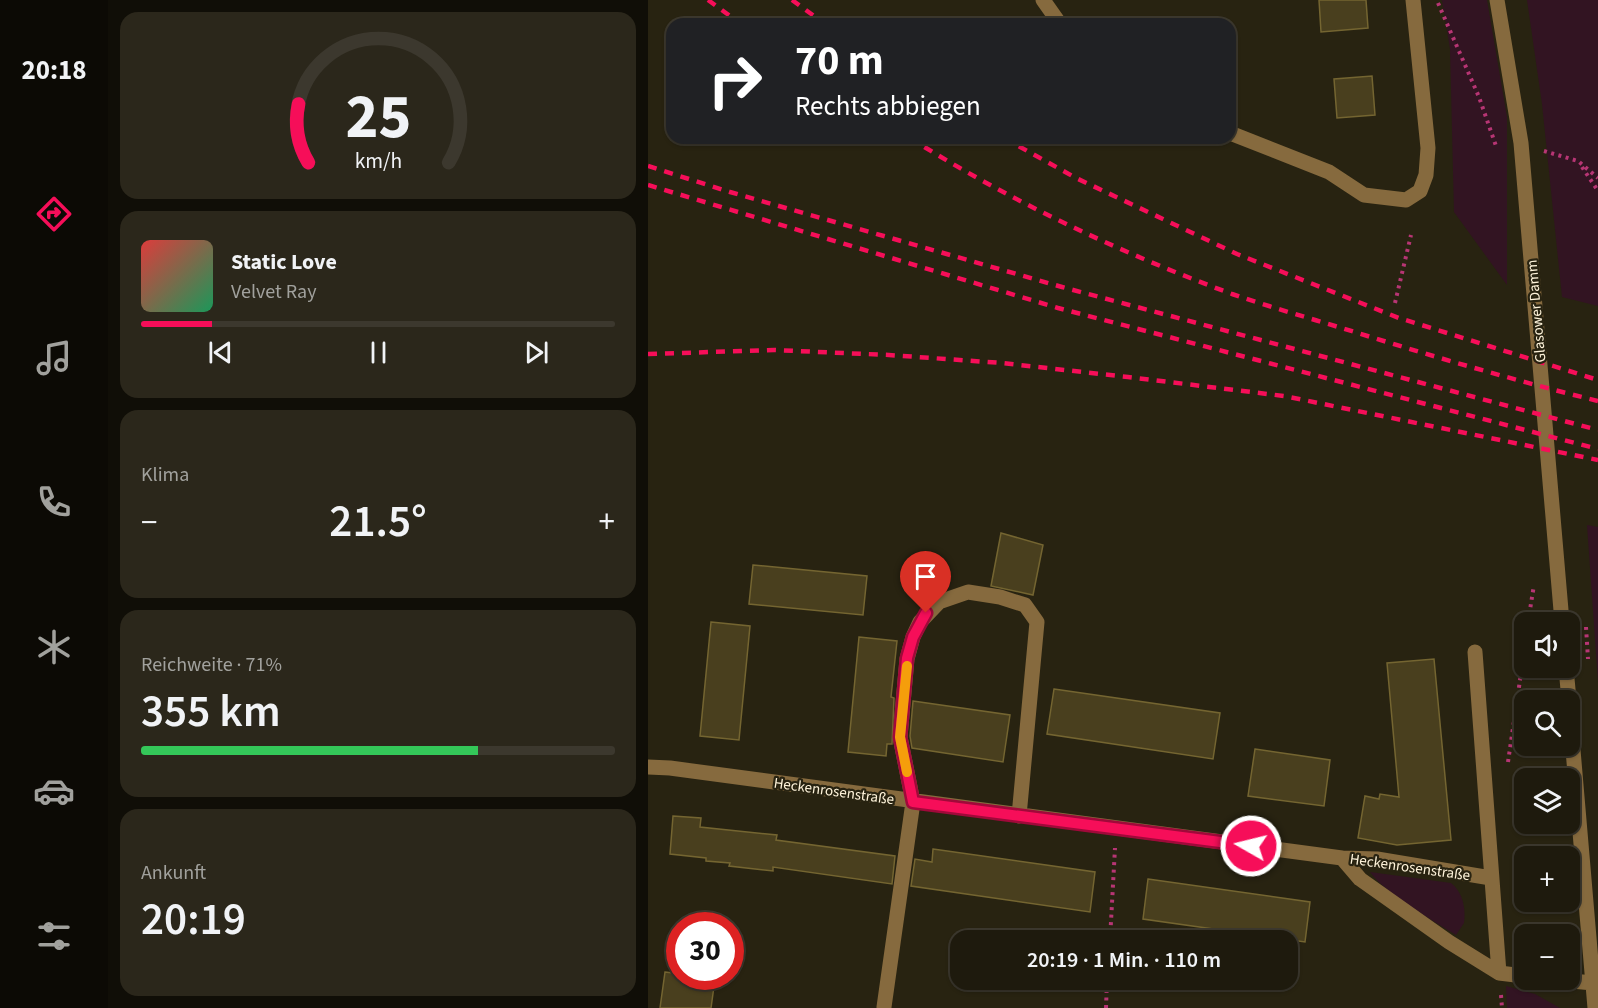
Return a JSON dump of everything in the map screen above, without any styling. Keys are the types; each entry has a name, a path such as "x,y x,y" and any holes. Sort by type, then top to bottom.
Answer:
{"street":[{"path":"1043,0 1056,18"},
{"path":"1236,135 1329,172 1364,195 1406,200 1420,191 1426,175 1428,148 1413,0"},
{"name":"Glasower Damm","path":"1497,0 1521,143 1561,612"},
{"path":"884,1007 913,802 900,737 907,658 920,622 939,602 958,594 977,592 1025,605 1037,622 1018,816"},
{"path":"1475,652 1491,878"},
{"path":"1574,756 1595,1008"},
{"name":"Heckenrosenstraße","path":"648,767 670,768 1341,858 1377,859 1491,878 1499,973"},
{"name":"Heckenrosenstraße","path":"1341,858 1360,879 1449,942 1499,973 1514,975"},
{"path":"1580,982 1593,983"}],"path":[{"path":"1437,0 1479,96 1497,149"},
{"path":"1521,143 1578,161 1598,178"},
{"path":"1578,161 1598,191"},
{"path":"1395,303 1411,235"},
{"path":"1585,622 1589,669"},
{"path":"1111,930 1116,828"},
{"path":"1106,1008 1107,990"}],"shaded area":[{"path":"1442,0 1487,0 1507,117 1507,285 1454,212 1450,49"},
{"path":"1527,0 1598,0 1598,306 1562,297 1542,104"},
{"path":"1587,525 1598,527 1598,682"},
{"path":"1370,872 1451,883 1463,901 1464,923 1456,935 1398,898"},
{"path":"1506,986 1535,994 1560,1008 1507,1008"}],"building":[{"path":"1319,0 1366,0 1368,28 1321,32"},
{"path":"1372,76 1375,115 1337,118 1334,79"},
{"path":"1001,533 1043,545 1033,595 991,586"},
{"path":"753,565 867,576 863,615 749,604"},
{"path":"711,622 750,626 739,740 700,736"},
{"path":"859,637 897,641 891,697 894,698 892,744 887,744 886,756 848,752"},
{"path":"1434,659 1451,840 1397,845 1358,838 1365,796 1379,799 1380,794 1399,797 1387,663"},
{"path":"1054,689 1220,713 1213,759 1047,734"},
{"path":"913,701 1010,715 1003,762 912,748 910,736"},
{"path":"1255,749 1330,760 1324,806 1248,796"},
{"path":"673,816 701,818 700,827 777,835 776,840 895,856 892,884 773,867 773,871 729,866 730,863 706,861 706,858 670,854"},
{"path":"933,849 1095,872 1090,912 911,886 915,859 932,862"},
{"path":"1148,879 1310,902 1305,942 1298,941 1298,930 1220,930 1143,919"},
{"path":"665,972 666,990 713,990 711,1008 660,1008"}],"railway":[{"path":"708,0 733,18"},
{"path":"792,0 817,18"},
{"path":"920,144 987,183 1067,224 1149,261 1232,294 1418,351 1598,401"},
{"path":"1015,144 1076,178 1237,254 1399,318 1598,380"},
{"path":"648,166 730,192 1062,287 1598,430"},
{"path":"648,185 1058,308 1598,449"},
{"path":"648,354 774,350 889,355 1002,363 1128,377 1284,396 1598,460"}],"slow traffic":[{"path":"907,666 900,737 907,772"}],"route":[{"path":"926,613 913,637 907,658 900,737 913,802 1251,846"}]}
